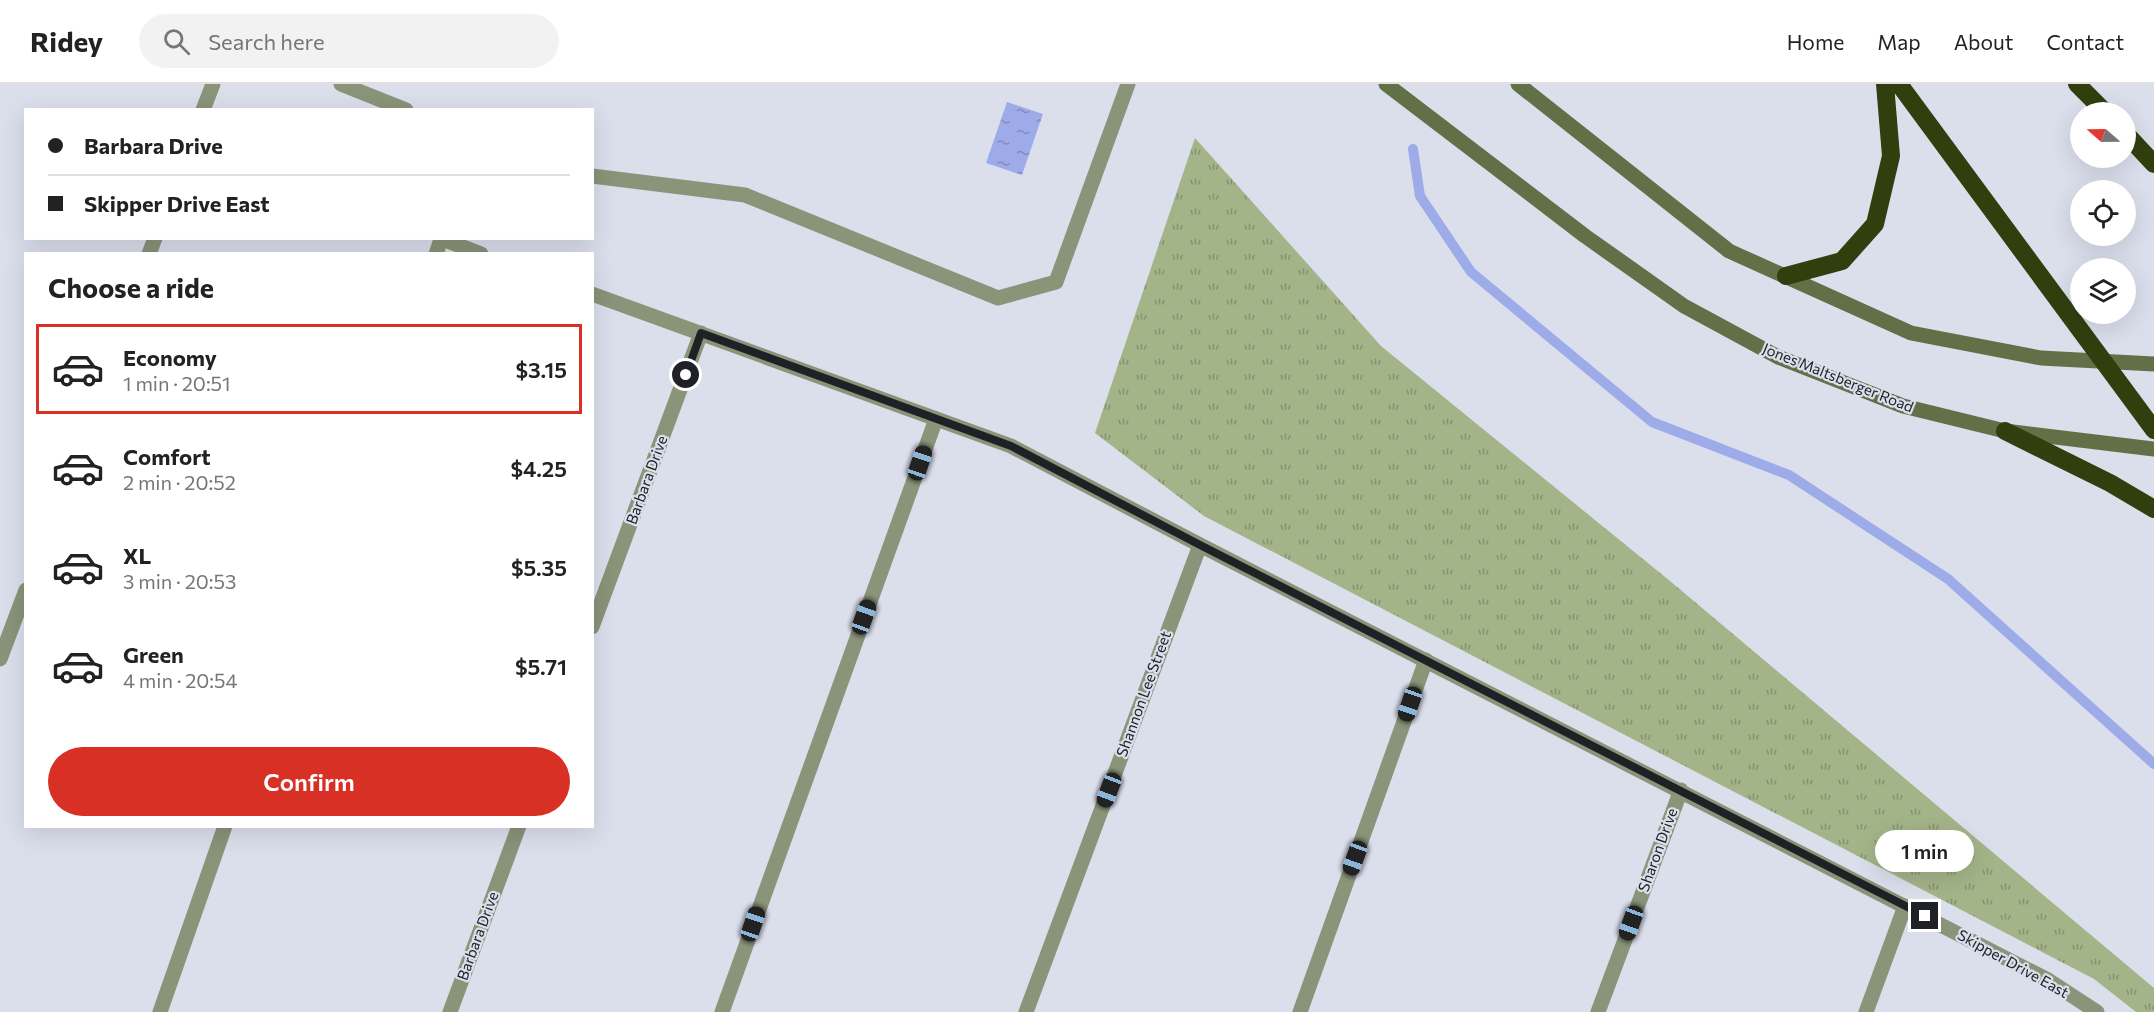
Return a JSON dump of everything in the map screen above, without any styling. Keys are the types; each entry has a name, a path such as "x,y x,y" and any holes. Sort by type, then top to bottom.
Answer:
{"highway":[{"path":"1786,276 1842,261 1875,224 1891,156 1885,84"},
{"path":"1899,84 2154,430"},
{"path":"2077,84 2095,102"},
{"path":"2136,145 2154,164"},
{"path":"2005,431 2110,483 2154,509"}],"main road":[{"name":"Jones Maltsberger Road","path":"1386,84 1585,236 1684,306 1778,357 1903,406 2005,431 2154,449"},
{"path":"1518,84 1729,251 1911,333 2042,358 2154,364"}],"street":[{"path":"204,108 213,84"},
{"path":"341,84 401,108"},
{"path":"594,176 745,195 998,298 1056,282 1128,84"},
{"path":"444,240 476,252"},
{"name":"Skipper Drive East","path":"594,295 1011,446 2048,980 2097,1012"},
{"name":"Barbara Drive","path":"594,622 701,333"},
{"path":"722,1012 936,419"},
{"name":"Shannon Lee Street","path":"1026,1012 1200,545"},
{"path":"0,659 24,595"},
{"path":"1300,1012 1426,660"},
{"name":"Sharon Drive","path":"1598,1012 1681,790"},
{"path":"160,1012 224,828"},
{"name":"Barbara Drive","path":"450,1012 518,828"},
{"path":"1866,1012 1905,906"}],"green space":[{"path":"1195,138 1381,346 1670,581 2154,988 2154,1012 2136,1012 2094,979 1204,516 1095,433"}],"water":[{"path":"1007,102 1043,114 1022,175 986,163"}],"waterway":[{"path":"1413,149 1420,196 1471,272 1652,422 1789,475 1948,579 2154,764"}],"route":[{"path":"686,375 701,333 1011,446 1925,916"}]}
